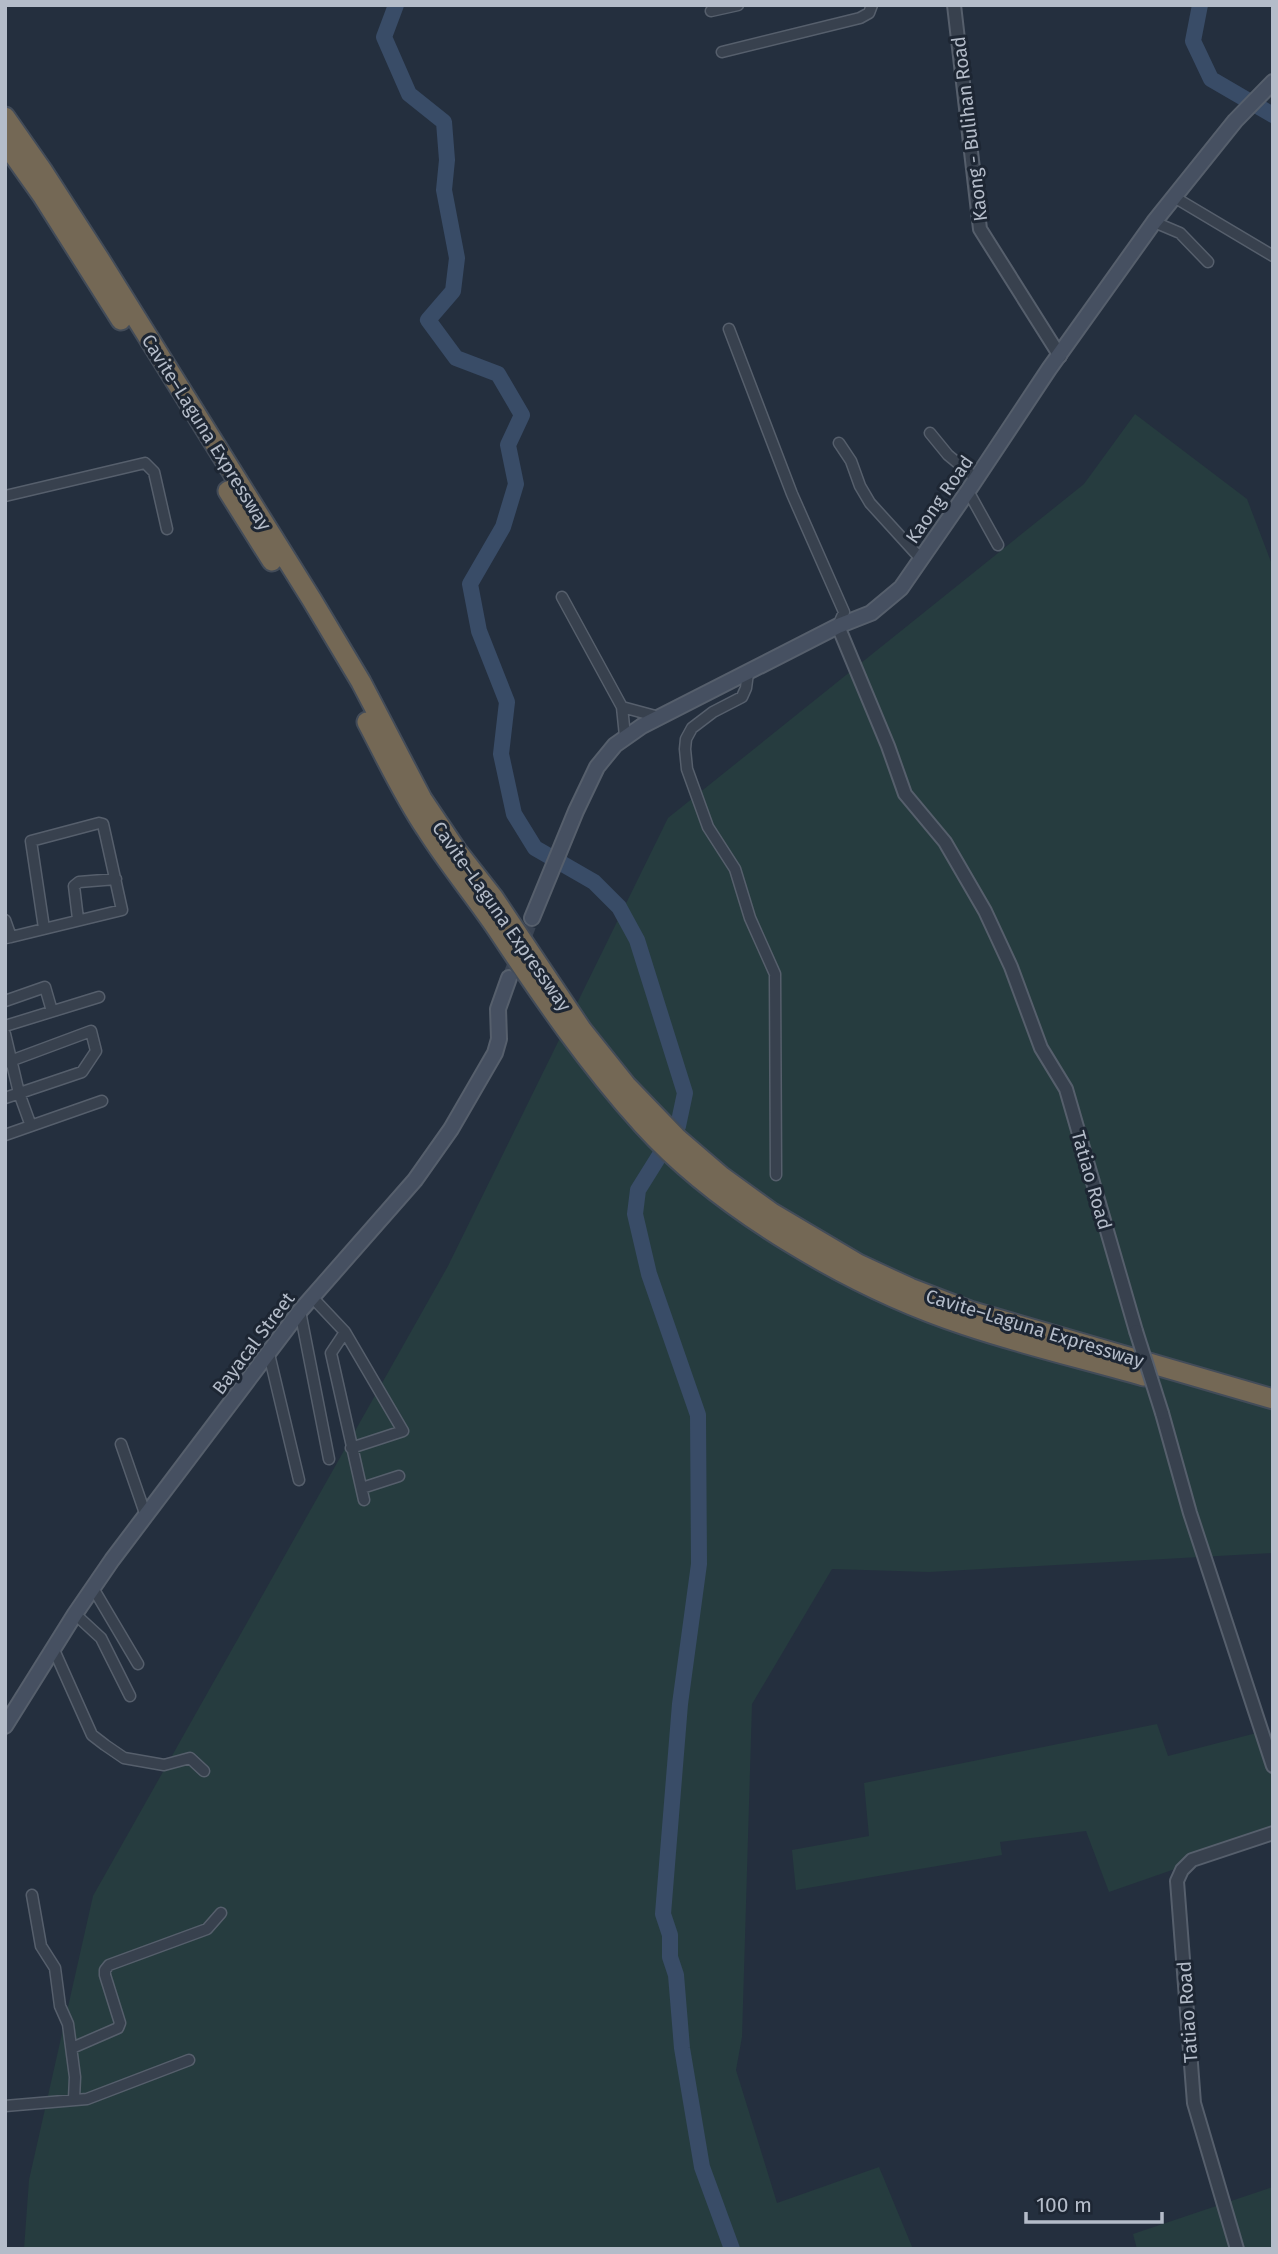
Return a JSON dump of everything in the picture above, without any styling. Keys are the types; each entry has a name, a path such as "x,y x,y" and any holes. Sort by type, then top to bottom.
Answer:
{"highway":[{"name":"Cavite–Laguna Expressway","path":"5,117 85,237 312,600 361,682 422,799 457,851 493,897 624,1092"},
{"name":"Cavite–Laguna Expressway","path":"5,143 42,195 302,608 355,698 426,830 481,905 550,1010 624,1092 678,1139 717,1183 772,1230 841,1271 903,1301 965,1325 1273,1413"},
{"name":"Cavite–Laguna Expressway","path":"717,1183 858,1264 910,1288 970,1311 1273,1399"}],"main road":[{"name":"Kaong Road","path":"533,918 597,767 605,755 625,736 838,626 872,613 901,588 1154,222 1235,121 1268,86"},
{"name":"Bayacal Street","path":"5,1726 75,1614 146,1516 300,1311 415,1180 451,1129 495,1053 499,1039 498,1009 509,978"}],"street":[{"path":"711,11 738,5"},
{"path":"722,52 860,18 869,13 872,5"},
{"name":"Kaong - Bulihan Road","path":"954,5 980,229 1060,356"},
{"path":"1174,197 1273,256"},
{"path":"1154,222 1180,233 1208,262"},
{"path":"729,329 792,494 844,612 838,626"},
{"path":"930,433 973,485 998,545"},
{"path":"839,443 851,461 860,486 870,503 921,559"},
{"path":"5,496 145,463 154,472 167,529"},
{"path":"562,597 622,707 625,736"},
{"name":"Tatiao Road","path":"838,626 905,794 944,842 985,911 1011,967 1041,1048 1066,1089 1195,1526 1273,1766"},
{"path":"748,673 746,688 741,697 713,712 692,728 686,739 685,750 687,769 708,827 735,869 751,918 775,974 776,1175"},
{"path":"622,707 659,718"},
{"path":"5,920 8,937 122,910 103,824 31,841 44,928"},
{"path":"78,919 74,886 79,882 116,879"},
{"path":"5,1001 45,987 52,1011"},
{"path":"5,1026 99,996"},
{"path":"5,1098 82,1072 96,1051 91,1031 8,1062"},
{"path":"5,1034 8,1062 31,1126"},
{"path":"5,1135 102,1101"},
{"path":"312,1297 345,1332 403,1431 351,1448"},
{"path":"300,1311 329,1459"},
{"path":"345,1332 331,1353 364,1500"},
{"path":"269,1354 299,1480"},
{"path":"121,1444 146,1516"},
{"path":"362,1488 399,1476"},
{"path":"93,1588 138,1664"},
{"path":"75,1614 101,1638 130,1696"},
{"path":"54,1650 92,1735 104,1745 124,1759 164,1765 190,1758 204,1771"},
{"name":"Tatiao Road","path":"1237,2249 1194,2103 1177,1881 1182,1870 1192,1860 1273,1833"},
{"path":"32,1895 41,1946 55,1968 62,2011 67,2017 75,2077 75,2099"},
{"path":"72,2048 118,2028 120,2023 105,1975 109,1965 207,1929 221,1913"},
{"path":"5,2106 87,2099 189,2060"}],"green space":[{"path":"1135,414 1247,499 1273,567 1273,1553 929,1572 832,1569 752,1704 742,2037 736,2070 777,2203 879,2167 913,2249 24,2249 29,2180 93,1896 448,1266 668,818 1084,484"},
{"path":"1157,1724 1168,1756 1268,1730 1273,1743 1273,1835 1109,1892 1086,1831 1000,1842 1002,1855 796,1890 792,1850 869,1836 864,1783"},
{"path":"1273,2187 1273,2249 1137,2249 1133,2234"}],"waterway":[{"path":"396,5 384,37 409,94 444,122 447,160 444,190 457,258 453,291 428,320 456,358 498,374 522,415 508,445 516,484 503,527 470,584 479,631 507,702 501,754 514,814 535,848 594,882 619,907 637,940 685,1093 678,1126 638,1190 635,1214 649,1274 698,1415 699,1564 680,1704 663,1914 670,1935 670,1957 676,1975 682,2048 702,2167 732,2249"},
{"path":"1200,5 1193,41 1211,79 1273,115"}],"tunnel":[{"path":"509,978 532,918"}]}
